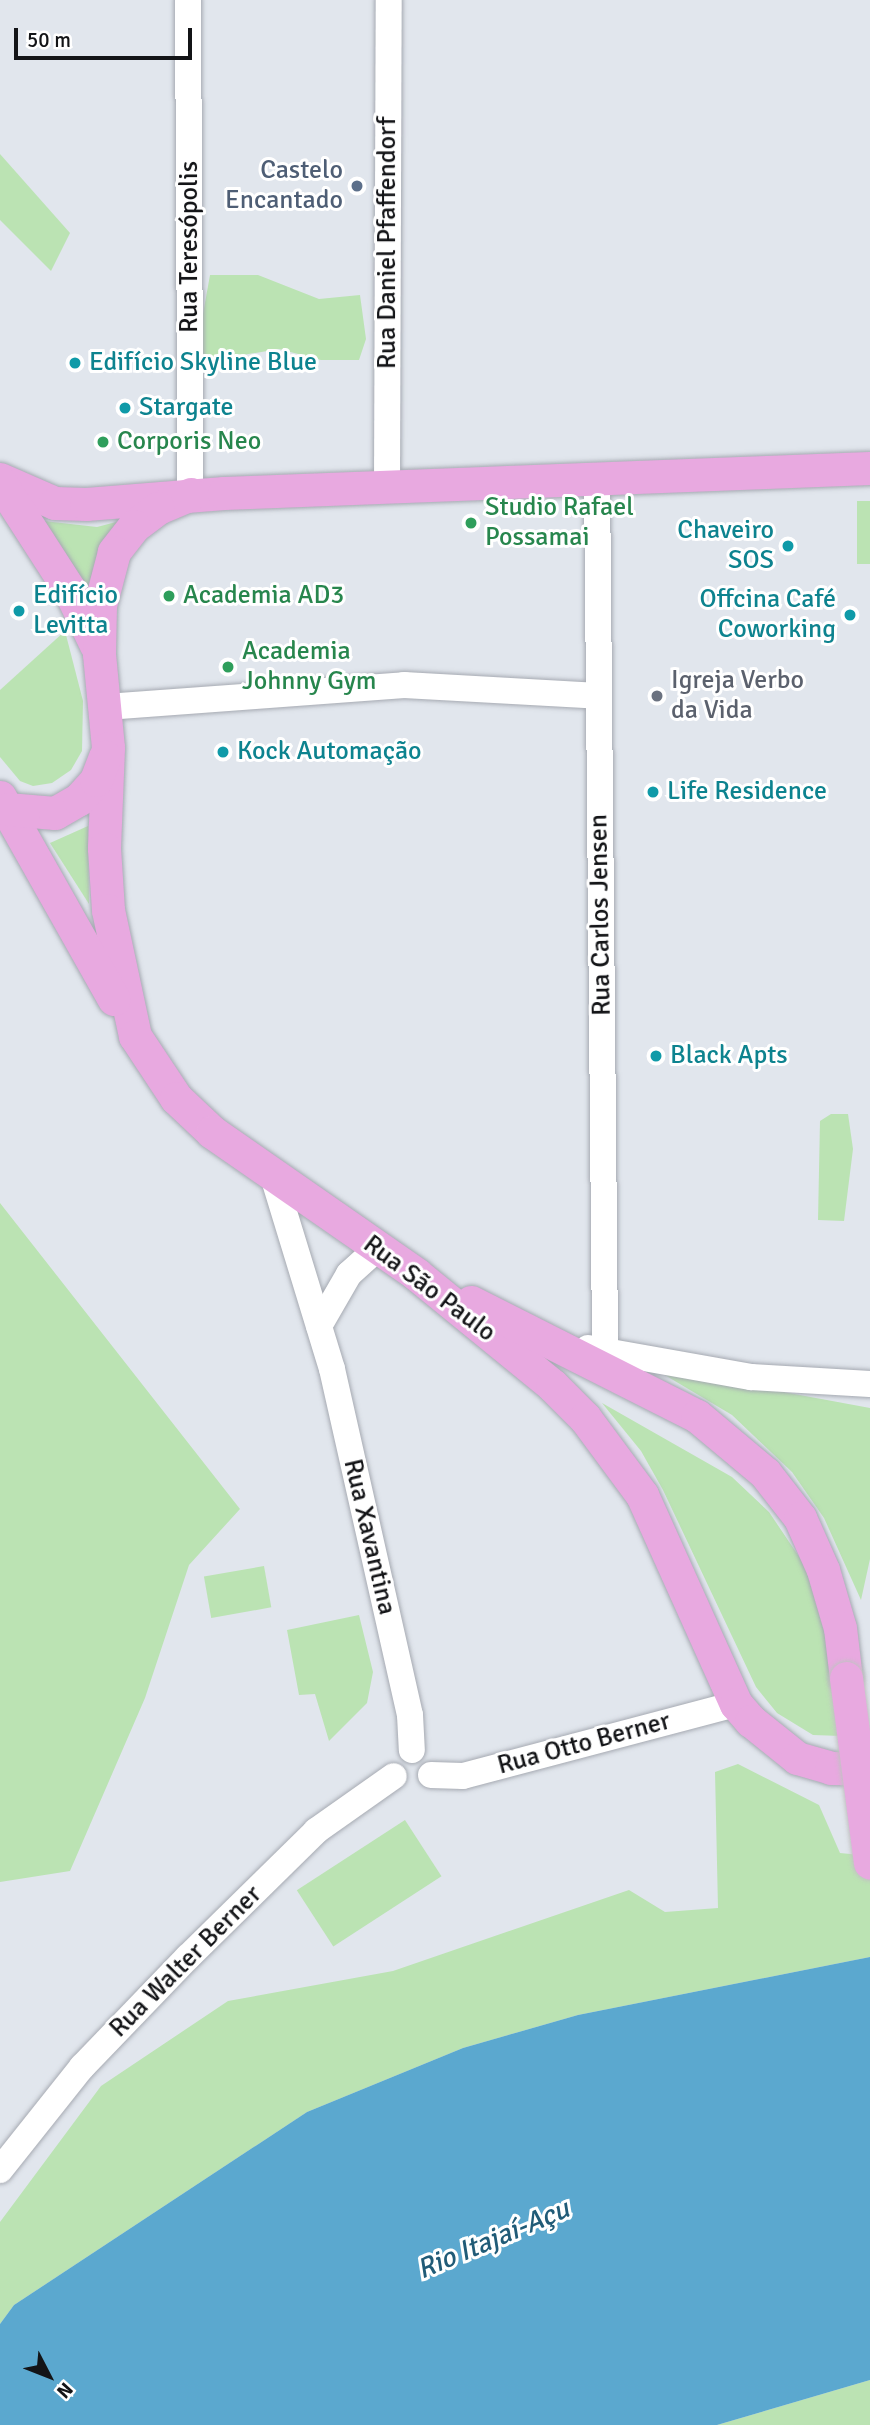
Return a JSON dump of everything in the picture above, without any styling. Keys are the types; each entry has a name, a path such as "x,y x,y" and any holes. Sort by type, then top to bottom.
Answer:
{"main road":[{"path":"191,494 870,468"},
{"name":"Rua São Paulo","path":"0,481 55,503 120,503 191,494"},
{"name":"Rua São Paulo","path":"0,481 69,589 99,654"},
{"name":"Rua São Paulo","path":"191,494 158,508 134,526 114,552 100,605 99,654 108,748 104,848 108,910 135,1035 176,1098 212,1132 416,1274 552,1385 614,1453 662,1535 737,1704 758,1728 797,1758 831,1768 870,1769"},
{"name":"Rua São Paulo","path":"2,805 55,813 79,799 96,780 108,748"},
{"path":"2,805 135,1035"},
{"path":"416,1274 559,1343 697,1416 765,1473 800,1518 823,1570 840,1628 870,1862"}],"street":[{"name":"Rua Teresópolis","path":"188,0 191,494"},
{"name":"Rua Daniel Pfaffendorf","path":"387,486 389,0"},
{"name":"Rua Carlos Jensen","path":"597,478 605,1351"},
{"path":"106,707 404,685 599,696"},
{"name":"Rua Xavantina","path":"273,1176 319,1326 410,1715 412,1750"},
{"path":"319,1326 348,1274 378,1248"},
{"path":"559,1343 751,1377 870,1384"},
{"name":"Rua Otto Berner","path":"431,1775 463,1776 737,1704"},
{"path":"412,1750 420,1750 430,1760 431,1775 413,1789 394,1776 395,1760 412,1750"},
{"name":"Rua Walter Berner","path":"0,2170 82,2067 188,1957 316,1831 394,1776"}],"green space":[{"path":"0,154 70,233 51,271 0,220"},
{"path":"210,275 258,275 319,299 360,295 366,339 359,360 321,360 279,349 219,359 202,353 201,325"},
{"path":"857,501 870,501 870,564 857,564"},
{"path":"44,521 97,527 120,521 87,605"},
{"path":"65,631 83,701 82,751 71,770 52,783 33,786 20,781 0,757 0,690"},
{"path":"88,826 89,904 50,843"},
{"path":"831,1114 848,1114 853,1149 844,1221 818,1220 820,1121"},
{"path":"0,1203 240,1509 189,1565 145,1698 70,1871 0,1882"},
{"path":"653,1368 870,1408 870,1559 861,1600 824,1518 792,1472 732,1415"},
{"path":"602,1403 732,1477 769,1512 810,1573 830,1637 842,1736 813,1735 777,1713 756,1687 663,1490 641,1451"},
{"path":"264,1566 271,1607 211,1618 204,1577"},
{"path":"359,1615 373,1672 367,1703 329,1741 315,1694 299,1695 287,1630"},
{"path":"738,1764 819,1805 840,1853 870,1856 870,1957 578,2015 463,2048 307,2112 14,2305 0,2324 0,2222 101,2086 228,2001 393,1971 629,1890 665,1912 718,1908 715,1772"},
{"path":"405,1820 441,1876 333,1946 297,1890"},
{"path":"870,2380 870,2425 717,2425"}],"water":[{"name":"Rio Itajaí-Açu","path":"870,1957 870,2380 717,2425 0,2425 0,2324 14,2305 307,2112 463,2048 578,2015"}],"place":[{"name":"Castelo Encantado","path":"357,186"},
{"name":"Edifício Skyline Blue","path":"75,363"},
{"name":"Stargate","path":"125,408"},
{"name":"Corporis Neo","path":"103,442"},
{"name":"Studio Rafael Possamai","path":"471,523"},
{"name":"Chaveiro SOS","path":"788,546"},
{"name":"Academia AD3","path":"169,596"},
{"name":"Edifício Levitta","path":"19,611"},
{"name":"Offcina Café Coworking","path":"850,615"},
{"name":"Academia Johnny Gym","path":"228,667"},
{"name":"Igreja Verbo da Vida","path":"657,696"},
{"name":"Kock Automação","path":"223,752"},
{"name":"Life Residence","path":"653,792"},
{"name":"Black Apts","path":"656,1056"}]}
